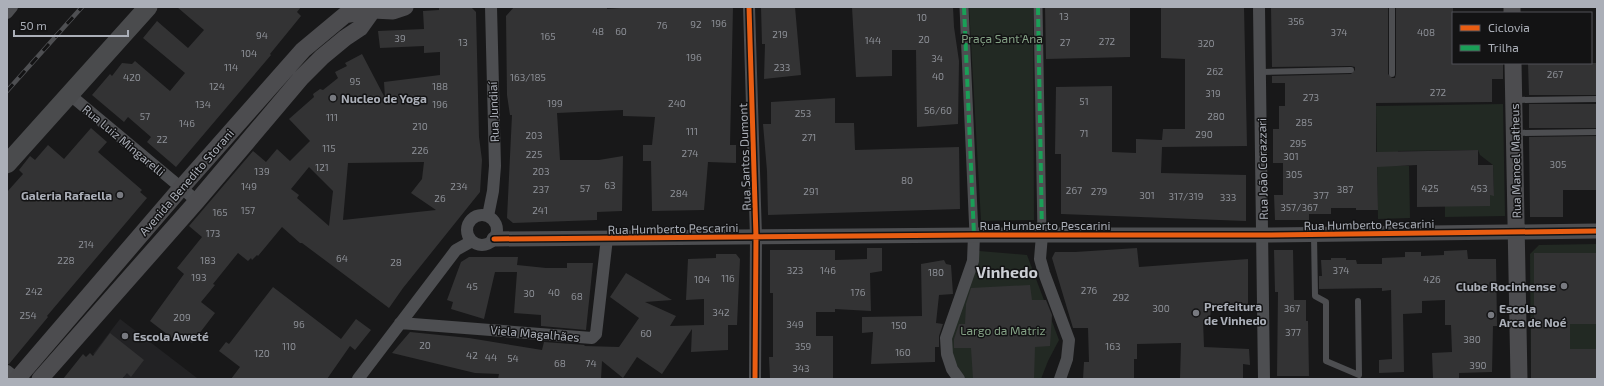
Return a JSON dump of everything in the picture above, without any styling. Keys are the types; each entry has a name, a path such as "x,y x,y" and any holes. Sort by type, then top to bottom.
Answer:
{"main road":[{"path":"7,164 148,7"},
{"name":"Avenida Benedito Storani","path":"17,379 181,188 303,50 344,11 371,8 393,11 405,7"},
{"name":"Avenida Benedito Storani","path":"40,379 197,201 301,78 322,57 360,28 371,8"},
{"name":"Rua Manoel Matheus","path":"1513,64 1519,379"}],"street":[{"path":"7,13 12,7"},
{"name":"Rua Jundiaí","path":"488,216 493,191 495,166 491,7"},
{"name":"Rua Santos Dumont","path":"749,7 756,237 755,379"},
{"path":"959,379 952,369 946,354 946,338 973,261 974,235 964,7"},
{"path":"1038,7 1042,235 1040,259 1069,340 1067,359 1060,379"},
{"name":"Rua João Corazzari","path":"1259,7 1264,379"},
{"name":"Rua Luiz Mingarelli","path":"69,94 197,201"},
{"path":"479,215 488,216 492,219 497,231 494,239 485,244 472,241 469,237 467,228 471,220 479,215"},
{"name":"Rua Humberto Pescarini","path":"494,239 974,235 1314,235 1597,230"},
{"name":"Viela Magalhães","path":"400,323 592,338 596,334 607,238"},
{"path":"358,379 456,250 472,241"},
{"path":"7,371 17,379"}],"lane":[{"path":"1392,7 1392,74"},
{"path":"1260,72 1351,70"},
{"path":"1514,100 1597,99"},
{"path":"1514,133 1597,132"},
{"path":"1314,235 1315,296 1326,302 1326,361 1359,375 1358,301"}],"shaded area":[{"name":"Escola Aweté","path":"120,319 197,378 126,379 93,354"}],"green space":[{"name":"Praça Sant'Ana","path":"969,7 1033,7 1034,220 981,221"},
{"path":"1503,104 1505,216 1445,217 1445,174 1466,206 1490,206 1490,195 1494,195 1493,165 1480,155 1478,150 1398,151 1398,166 1409,166 1410,218 1378,219 1376,106"},
{"name":"Clube Rocinhense","path":"1597,244 1597,379 1531,379 1530,254 1539,245"},
{"name":"Largo da Matriz","path":"979,251 1027,255 1059,340 1041,379 966,379 953,359 949,336"}],"building":[{"path":"177,7 301,7 297,12 301,16 270,54 271,55 176,167 147,142 151,137 128,117 124,122 92,95 110,74 112,76 122,63 132,64 135,61 170,91 185,73 143,38 157,21 188,48 204,30"},
{"path":"471,7 476,12 479,137 482,160 480,192 403,288 389,308 300,243 282,227 258,256 257,255 252,260 251,258 248,261 238,253 213,284 215,285 201,302 215,313 192,343 177,332 172,338 150,321 184,274 177,268 202,237 189,226 253,151 266,162 277,149 290,161 310,141 289,119 314,97 313,94 320,89 323,90 338,78 335,72 347,66 345,63 362,54 385,98 384,82 440,75 440,52 424,53 424,46 380,48 378,31 424,29 423,11 439,10 439,8","holes":["424,162 422,179 411,193 436,210 343,220 348,163","309,167 333,191 329,226 297,198 299,195 291,189"]},
{"path":"514,7 607,7 607,9 634,7 733,7 730,145 736,145 736,163 708,162 704,210 652,211 651,161 643,161 643,145 652,145 655,117 623,116 623,110 557,113 560,160 599,160 623,156 622,211 597,212 597,220 513,223 507,218 512,115 510,115 507,95 506,16"},
{"path":"761,7 795,7 801,75 764,79 765,44 762,44"},
{"path":"852,7 953,7 954,27 959,61 958,124 917,127 916,50 892,50 892,76 856,77"},
{"path":"1045,7 1130,7 1130,57 1046,59"},
{"path":"1161,7 1244,7 1247,146 1162,147 1161,173 1246,175 1246,221 1061,214 1061,154 1055,154 1056,87 1112,86 1112,152 1136,153 1136,139 1162,140 1163,129 1185,129 1185,59 1161,58"},
{"path":"1271,7 1388,7 1388,74 1392,78 1395,78 1396,7 1453,7 1452,64 1503,64 1503,79 1492,79 1492,102 1376,103 1376,152 1478,150 1478,165 1493,165 1494,196 1490,195 1490,206 1417,207 1417,165 1377,167 1378,210 1331,208 1331,214 1309,214 1309,220 1275,220 1274,195 1283,195 1283,163 1273,163 1273,129 1279,129 1279,106 1285,106 1285,83 1272,83 1272,76 1351,74 1355,70 1355,67 1272,67"},
{"path":"1597,63 1597,95 1529,95 1528,64"},
{"path":"835,98 835,123 854,123 855,150 959,147 960,209 768,215 767,171 763,124 771,124 771,102"},
{"path":"1529,104 1597,104 1597,128 1529,128"},
{"path":"91,128 107,142 98,152 142,190 140,192 147,198 47,316 48,317 9,364 7,364 7,192 23,174 19,170 30,156 35,160 48,145 64,159"},
{"path":"1597,136 1597,190 1563,190 1563,217 1530,217 1529,137"},
{"path":"867,248 882,248 882,271 870,273 871,311 835,309 835,312 816,312 816,336 833,336 833,379 770,379 769,357 773,357 773,293 770,293 770,250 835,250 835,260 867,259"},
{"path":"1137,248 1139,267 1248,259 1248,307 1211,307 1210,320 1203,320 1204,347 1249,349 1250,365 1243,364 1243,379 1180,379 1181,343 1137,344 1137,359 1134,359 1134,379 1083,379 1084,362 1089,362 1088,328 1073,328 1052,258 1055,252"},
{"path":"1274,250 1293,250 1294,300 1306,300 1309,376 1277,376 1278,292 1275,292"},
{"path":"1467,250 1468,259 1496,259 1497,326 1493,326 1492,372 1459,373 1459,379 1433,379 1432,353 1452,352 1451,325 1445,325 1445,300 1422,301 1422,313 1403,314 1404,372 1379,373 1379,360 1392,359 1391,290 1382,291 1382,288 1319,289 1319,276 1322,276 1321,260 1346,258 1346,260 1356,260 1357,264 1382,264 1382,258 1405,257 1405,252 1421,252 1421,256 1444,255 1444,251"},
{"name":"Clube Rocinhense","path":"1534,253 1597,253 1597,324 1570,324 1570,349 1597,349 1597,379 1531,379 1531,317 1534,317"},
{"path":"716,254 736,254 740,259 737,325 728,325 728,350 691,352 692,329 662,374 637,357 623,378 602,361 601,379 498,379 499,374 475,373 392,353 410,332 469,338 542,350 544,342 585,345 584,346 619,347 639,318 610,297 626,273 672,300 645,302 676,316 670,326 704,325 704,299 686,300 688,259 716,258"},
{"path":"469,257 518,257 517,265 546,268 567,268 567,263 593,263 586,330 541,326 541,315 514,313 517,272 495,272 484,319 451,309 453,302 447,300 461,262"},
{"path":"944,260 946,264 951,265 953,294 939,295 936,323 943,324 939,336 939,347 935,347 935,362 871,364 873,332 862,333 862,317 922,316 921,264"},
{"name":"Largo da Matriz","path":"1030,285 1032,300 1046,300 1052,315 1050,346 1035,347 1034,379 973,379 971,348 954,348 954,339 959,324 965,324 966,304 971,288"},
{"path":"273,287 341,339 356,319 371,330 355,350 350,346 327,379 231,379 240,367 219,351 226,342 229,344"},
{"path":"110,333 144,360 131,377 127,373 122,379 63,379 83,354 86,357 90,353 93,356"}],"railway":[{"path":"7,91 82,7"}],"marked path":[{"path":"964,7 974,235"},
{"path":"1038,7 1042,235"}],"cycle path":[{"path":"749,7 756,237 755,379"},
{"path":"494,239 974,235 1271,235 1597,231"}],"place":[{"name":"Nucleo de Yoga","path":"333,98"},
{"name":"Galeria Rafaella","path":"120,195"},
{"name":"Clube Rocinhense","path":"1564,286"},
{"name":"Prefeitura de Vinhedo","path":"1196,313"},
{"name":"Escola Arca de Noé","path":"1491,315"},
{"name":"Escola Aweté","path":"125,336"}],"district":[{"name":"Vinhedo","path":"1007,271"}]}
